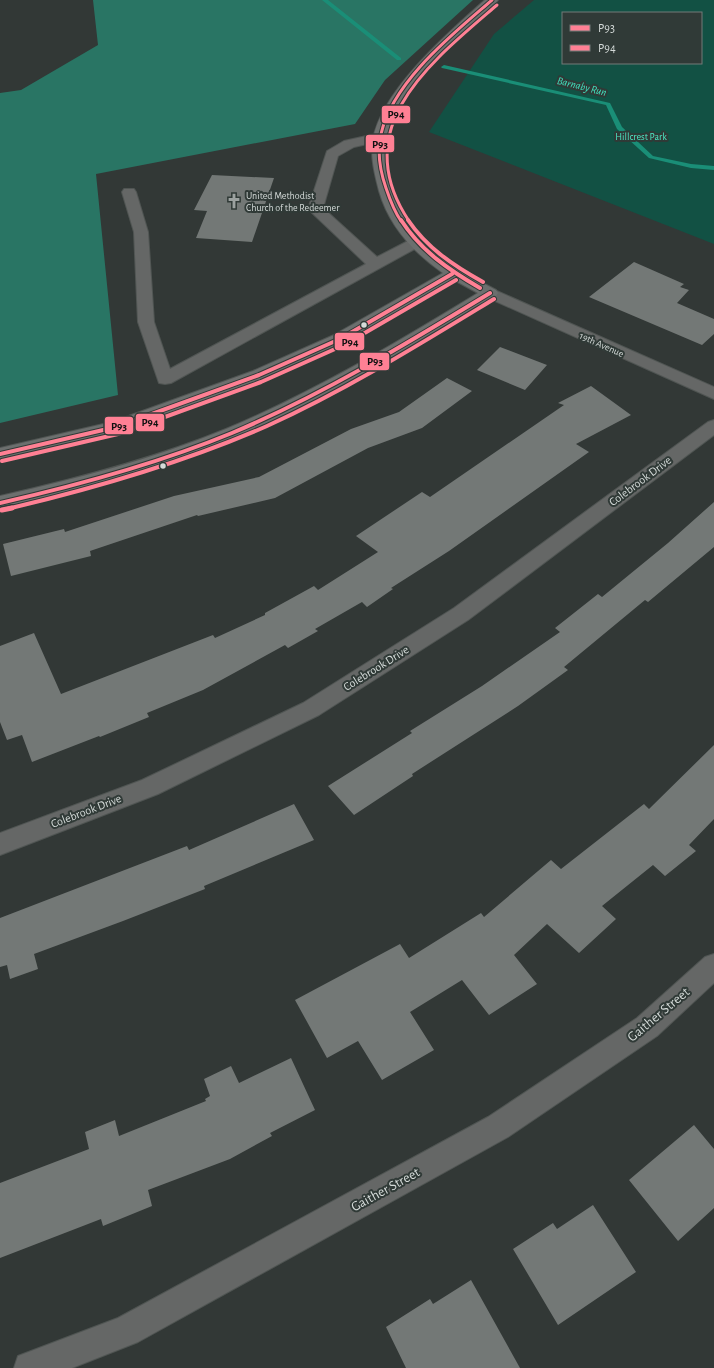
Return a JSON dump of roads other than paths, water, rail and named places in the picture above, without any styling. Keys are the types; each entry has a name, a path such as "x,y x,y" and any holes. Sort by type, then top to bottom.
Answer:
{"main road":[{"path":"490,293 452,274 434,261 415,243 400,222 385,192 380,169 380,137 392,109 403,91 442,46 492,0"},
{"path":"0,454 116,427 204,396 340,339 452,274"},
{"path":"0,503 100,477 231,434 350,376 490,293"}],"street":[{"path":"375,264 315,209 332,154 349,144 380,137"},
{"path":"129,192 141,232 144,262 146,322 165,379 415,243"},
{"name":"19th Avenue","path":"490,293 714,394"},
{"name":"Colebrook Drive","path":"0,844 150,787 311,709 461,614 714,426"},
{"name":"Gaither Street","path":"30,1368 127,1331 498,1127 647,1027 714,966"}],"waterway":[{"name":"Barnaby Run","path":"325,0 399,59"},
{"name":"Barnaby Run","path":"444,67 608,104 619,128 651,157 691,166 714,168"}],"place":[{"name":"United Methodist Church of the Redeemer","path":"234,201"}],"park label":[{"name":"Hillcrest Park","path":"641,136"}]}
